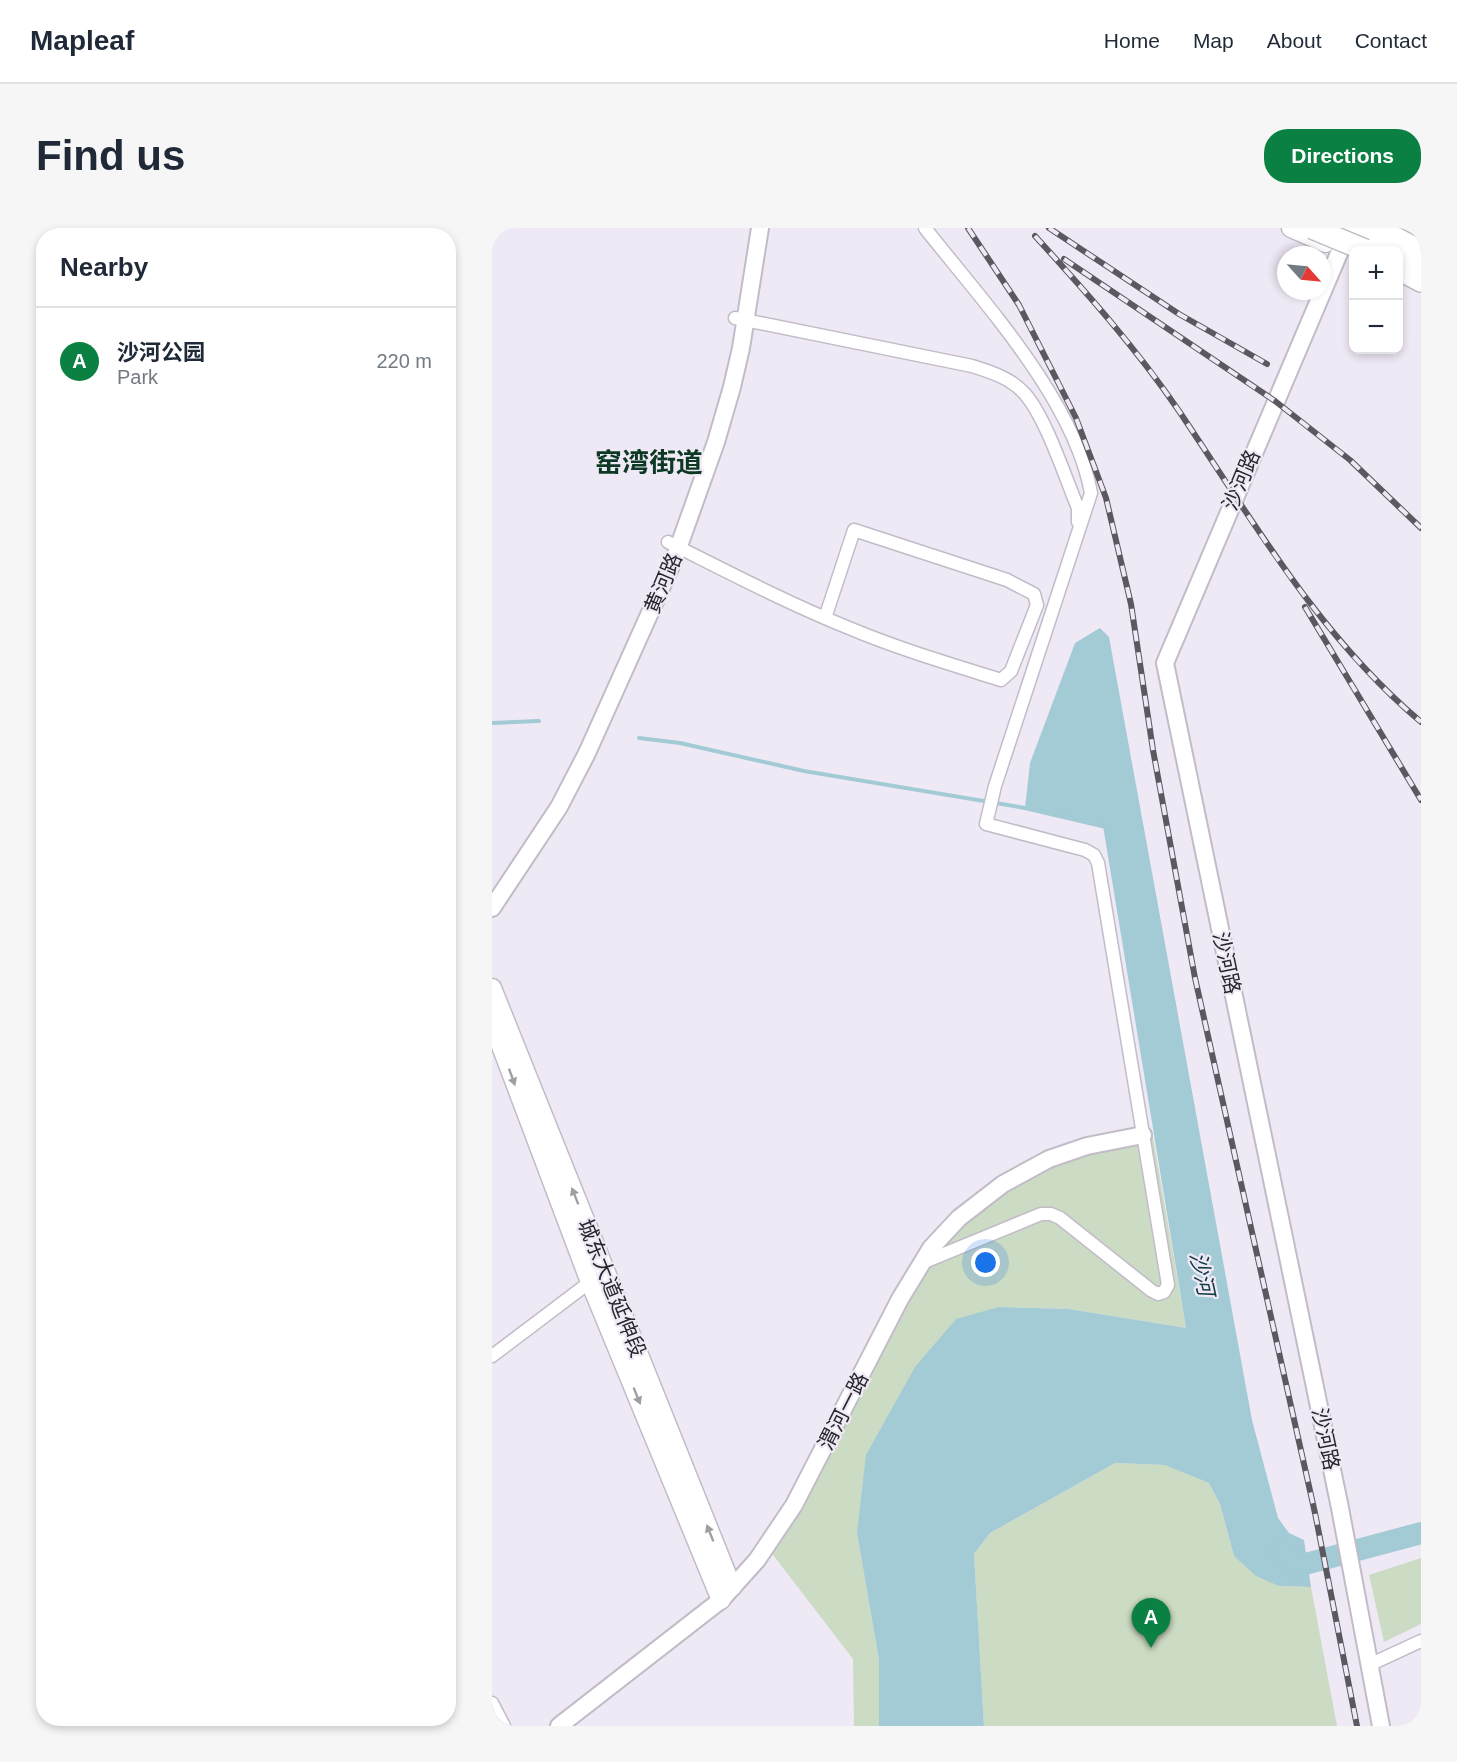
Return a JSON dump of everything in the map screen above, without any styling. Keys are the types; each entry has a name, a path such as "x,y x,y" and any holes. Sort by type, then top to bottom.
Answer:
{"highway":[{"path":"1312,228 1355,246"},
{"path":"1351,228 1388,246"},
{"path":"1403,254 1421,264"},
{"path":"1403,272 1421,281"}],"main road":[{"name":"黄河路","path":"740,319 749,228"},
{"name":"黄河路","path":"492,908 559,807 609,711 673,544 720,392 740,319 760,228"},
{"path":"1291,228 1347,253"},
{"name":"沙河路","path":"1351,228 1347,253 1165,663 1341,1508 1381,1726"},
{"path":"1380,228 1421,250"},
{"path":"1403,281 1421,290"},
{"name":"黄河路","path":"492,889 549,802 578,750 673,544"},
{"name":"城东大道延伸段","path":"492,988 726,1593"},
{"name":"城东大道延伸段","path":"492,1022 590,1282 726,1593"},
{"name":"渭河一路","path":"559,1726 726,1593 757,1560 794,1504 900,1299 931,1248 959,1218 1003,1184 1049,1159 1087,1146 1143,1135"}],"street":[{"path":"922,1263 1041,1214 1051,1214 1060,1218 1152,1291 1158,1294 1164,1292 1168,1280 1098,863 1094,855 1085,850 986,824 991,801 1091,493 1088,474 1052,394 1019,347 925,228"},
{"path":"740,319 972,366 1003,376 1025,394 1041,420 1078,508 1079,529"},
{"path":"673,544 825,618 921,655 1001,680 1011,671 1037,605 1034,594 1007,580 854,530 825,618"},
{"path":"492,1356 590,1282"},
{"path":"1369,1665 1421,1641"},
{"path":"492,1703 504,1726"}],"green space":[{"path":"1153,1137 1186,1328 1069,1309 999,1307 857,1533 879,1660 879,1726 854,1726 853,1659 770,1551 926,1267 962,1223 1003,1191 1038,1171 1087,1151"},
{"path":"1115,1463 1166,1465 1209,1483 1220,1504 1234,1556 1279,1586 1311,1587 1337,1726 984,1726 974,1554 990,1533"},
{"path":"1421,1558 1421,1624 1384,1642 1369,1575"}],"water":[{"path":"1100,628 1109,637 1252,1420 1278,1518 1289,1533 1304,1540 1311,1587 1279,1586 1256,1576 1234,1556 1220,1504 1209,1483 1165,1465 1115,1463 990,1533 974,1554 984,1726 879,1726 879,1660 857,1533 866,1455 915,1367 956,1319 999,1307 1069,1309 1186,1328 1103,826 1025,808 1030,763 1075,643"}],"waterway":[{"path":"492,723 539,721"},
{"path":"639,738 680,743 804,771 1025,808 1106,827"},
{"name":"沙河","path":"1282,1552 1298,1566 1421,1533"}],"railway":[{"path":"968,228 1019,305 1076,418 1106,498 1131,604 1153,750 1195,978 1315,1513 1357,1726"},
{"path":"1049,228 1179,314 1267,364"},
{"path":"1035,236 1092,299 1146,365 1261,535 1319,615 1384,688 1421,722"},
{"path":"1064,259 1275,401 1350,460 1421,528"},
{"path":"1305,607 1421,800"}],"place":[{"name":"沙河公园","path":"1151,1648"}],"district":[{"name":"窑湾街道","path":"649,463"}]}
